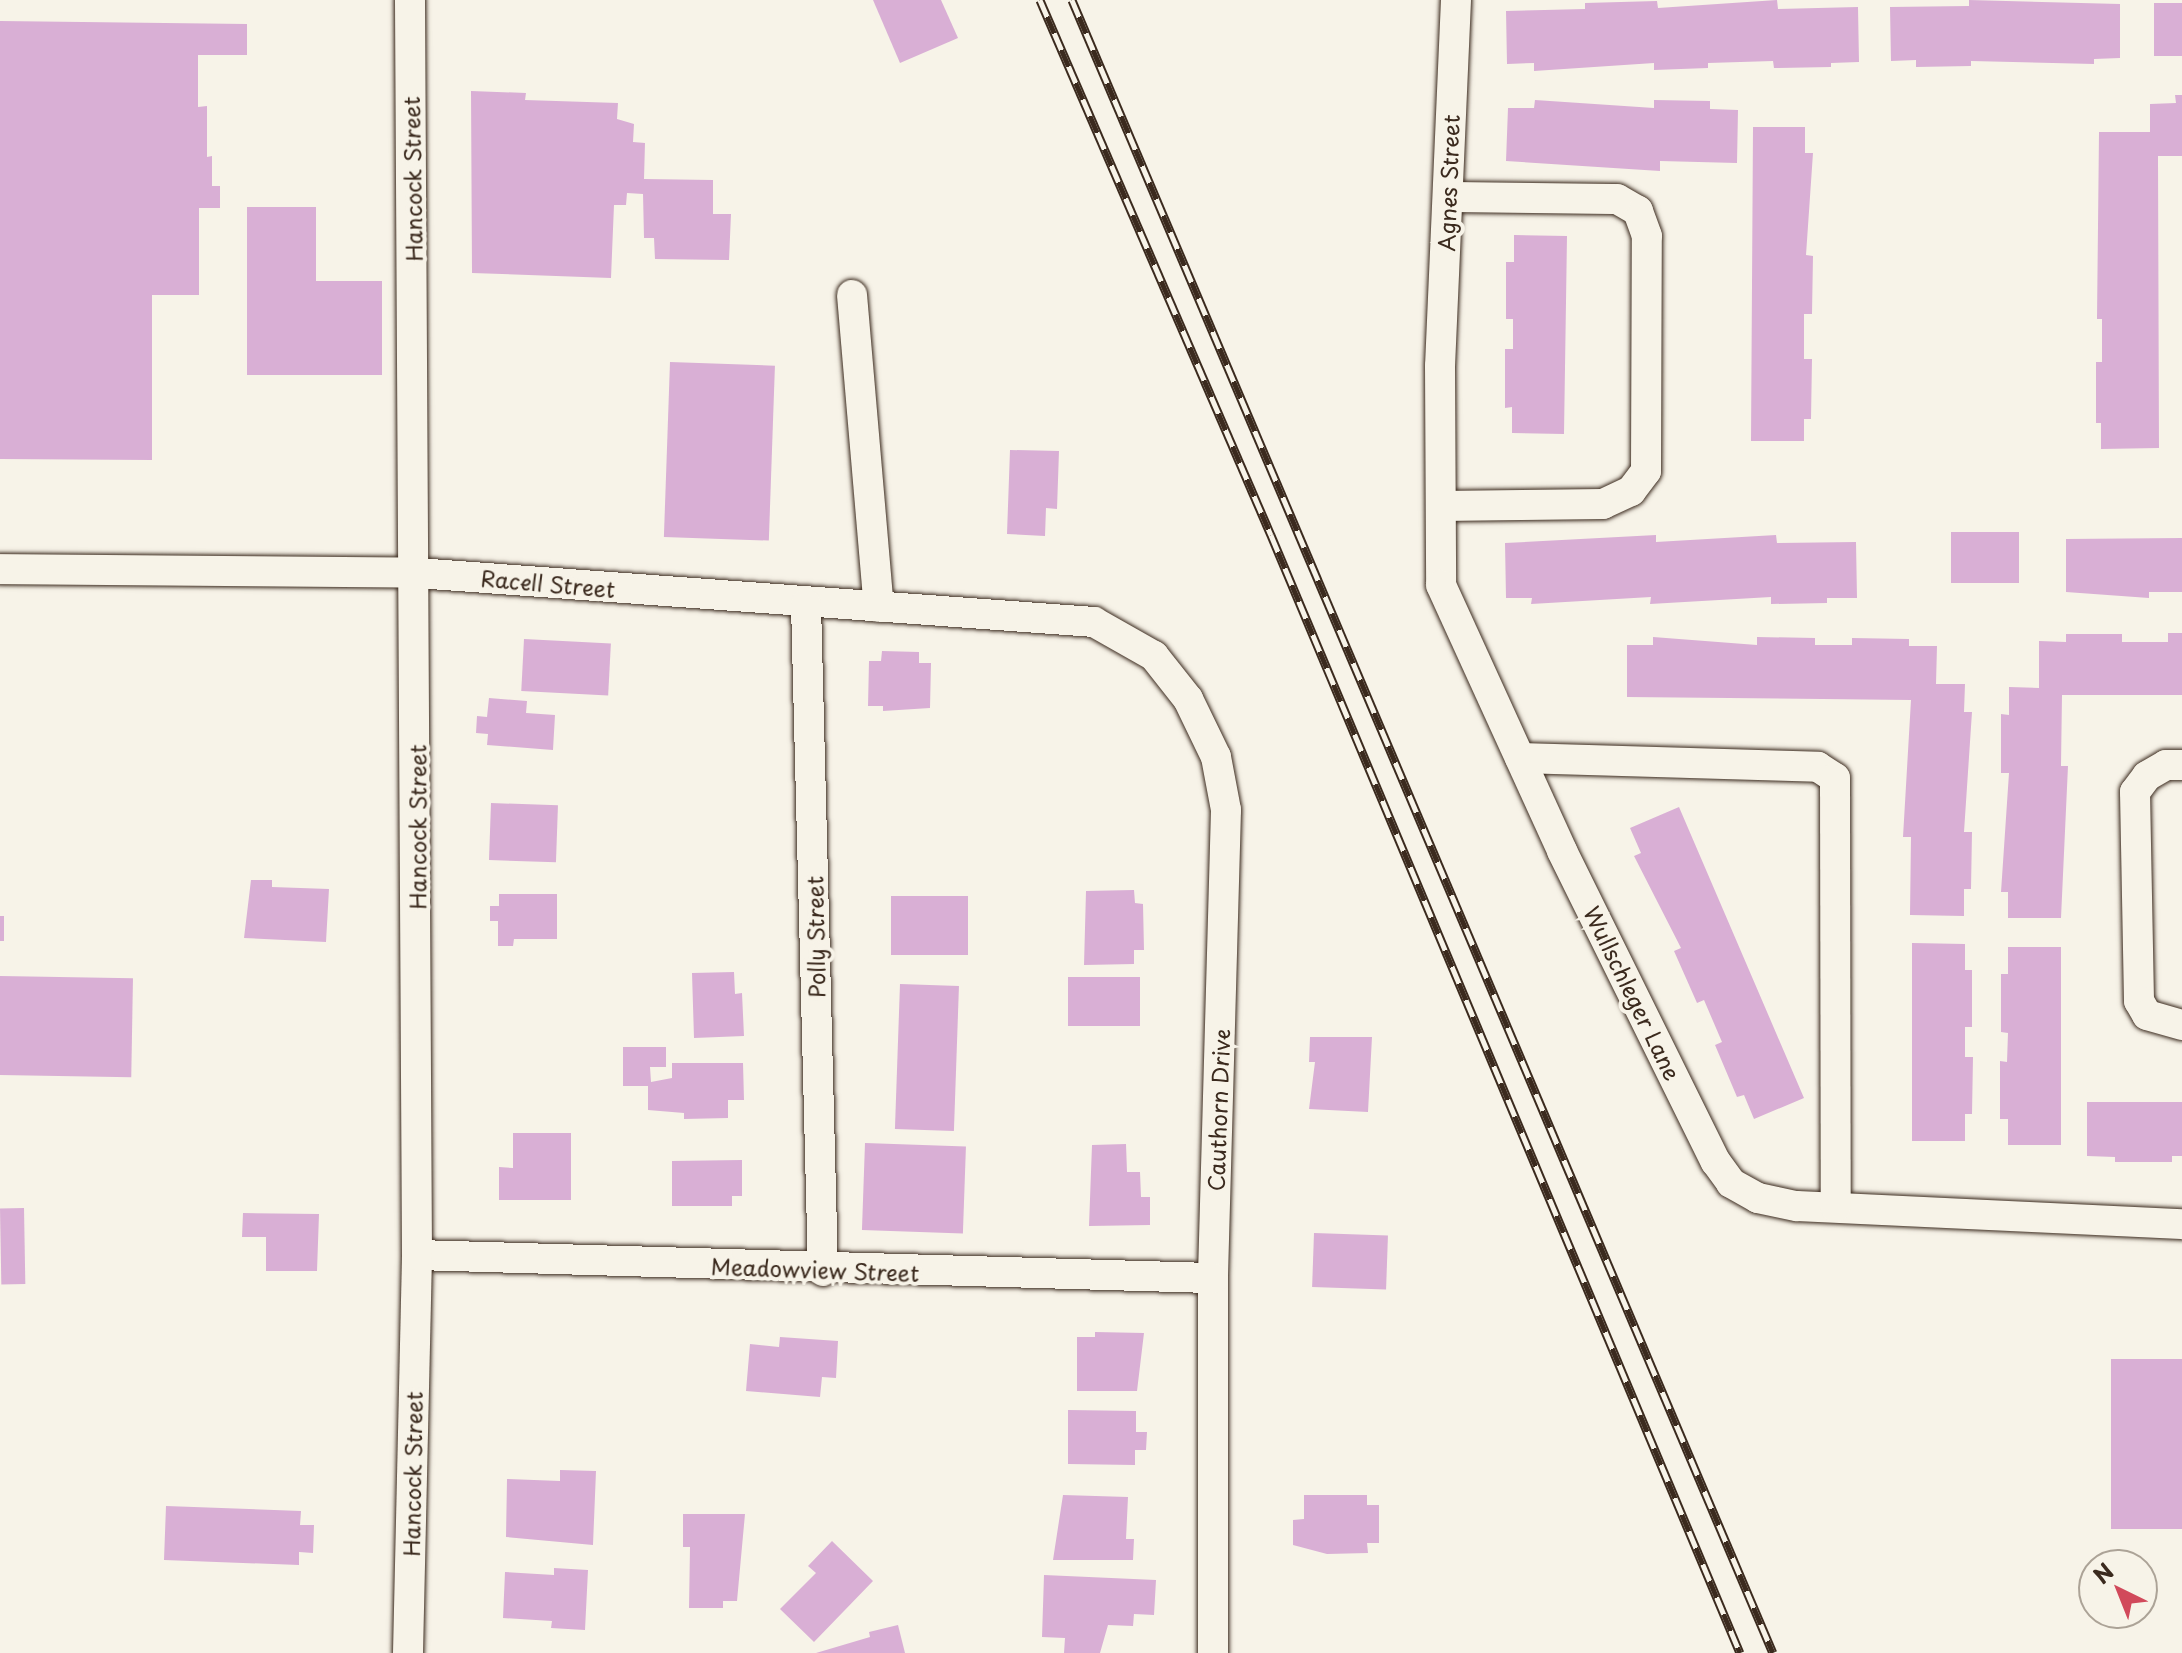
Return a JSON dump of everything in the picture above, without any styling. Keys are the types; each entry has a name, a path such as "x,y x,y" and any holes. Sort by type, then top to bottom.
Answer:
{"street":[{"name":"Hancock Street","path":"408,1653 417,1255 417,573 410,0"},
{"name":"Agnes Street","path":"1440,366 1456,0"},
{"path":"1441,506 1603,504 1631,491 1646,471 1647,236 1638,211 1617,199 1448,197"},
{"path":"852,295 879,607"},
{"name":"Wullschleger Lane","path":"1440,366 1441,585 1520,758 1716,1162 1731,1183 1758,1198 1836,1207 2182,1224"},
{"name":"Racell Street","path":"0,569 417,573 806,604 1094,622"},
{"name":"Polly Street","path":"806,604 823,1271"},
{"name":"Cauthorn Drive","path":"1094,622 1154,656 1188,699 1216,757 1226,810 1213,1278 1213,1653"},
{"path":"1520,758 1818,767 1835,778 1836,1207"},
{"path":"2182,765 2166,765 2147,776 2135,792 2139,1001 2147,1015 2182,1025"},
{"name":"Meadowview Street","path":"417,1255 823,1271 1213,1278"}],"building":[{"path":"873,0 941,0 958,38 900,63"},
{"path":"1777,0 1778,9 1858,7 1859,62 1831,63 1831,67 1774,68 1773,61 1708,63 1708,68 1654,70 1654,63 1534,71 1534,63 1507,64 1506,11 1585,9 1585,3 1657,1 1658,8"},
{"path":"1969,0 2120,4 2120,58 2094,59 2094,64 1971,61 1971,66 1916,67 1916,60 1891,61 1890,7 1969,6"},
{"path":"2154,3 2182,3 2182,56 2154,56"},
{"path":"0,21 247,24 247,55 198,55 198,107 207,106 207,157 212,156 212,186 220,186 220,208 199,208 199,295 152,295 152,460 0,459"},
{"path":"471,91 526,93 525,100 618,103 617,119 634,124 633,142 645,143 644,179 713,180 713,214 731,214 729,260 655,259 654,238 644,238 643,194 627,193 626,205 614,205 611,278 472,273"},
{"path":"2175,95 2182,95 2182,156 2158,156 2159,448 2101,449 2101,423 2096,423 2096,362 2102,362 2102,319 2097,319 2099,132 2150,132 2150,104 2176,103"},
{"path":"1535,100 1654,108 1654,100 1710,101 1710,109 1738,110 1737,163 1660,161 1660,171 1506,161 1508,108 1534,108"},
{"path":"1753,127 1805,127 1805,153 1813,153 1806,255 1813,256 1812,314 1804,314 1804,359 1812,359 1811,419 1804,419 1804,441 1751,441"},
{"path":"247,207 316,207 316,281 382,281 382,375 247,375"},
{"path":"1514,235 1567,236 1564,434 1512,433 1512,407 1505,408 1505,349 1513,349 1513,319 1506,319 1506,262 1514,262"},
{"path":"670,362 775,366 769,541 664,537"},
{"path":"1010,450 1059,451 1057,509 1046,508 1045,536 1007,534"},
{"path":"1951,532 2019,532 2019,583 1951,583"},
{"path":"1656,535 1656,542 1776,535 1777,543 1856,542 1857,598 1827,598 1827,603 1771,604 1771,597 1650,604 1651,597 1531,604 1532,598 1506,598 1505,543"},
{"path":"2182,538 2182,592 2149,592 2149,598 2066,592 2066,539"},
{"path":"2168,633 2182,633 2182,695 2062,695 2061,766 2068,766 2061,918 2008,918 2008,892 2001,892 2009,773 2001,773 2001,714 2009,715 2009,687 2039,688 2039,641 2066,642 2066,634 2122,634 2122,642 2168,642"},
{"path":"1653,637 1757,645 1757,637 1815,638 1815,645 1852,645 1852,638 1909,639 1909,646 1937,646 1936,684 1965,684 1964,712 1972,712 1964,832 1972,832 1971,889 1964,889 1964,916 1910,915 1911,837 1903,837 1911,700 1627,697 1627,645 1653,645"},
{"path":"524,639 611,644 608,695 521,691"},
{"path":"882,651 919,652 919,663 931,663 930,708 883,711 883,706 868,706 869,661 881,661"},
{"path":"489,698 527,701 526,713 555,715 553,750 487,745 488,734 476,733 477,716 487,717"},
{"path":"491,803 558,805 556,862 489,860"},
{"path":"1679,807 1804,1098 1754,1119 1744,1095 1737,1097 1715,1045 1722,1042 1704,1000 1697,1003 1674,951 1681,948 1634,856 1641,853 1630,828"},
{"path":"251,880 272,880 272,887 329,889 326,942 244,938"},
{"path":"1134,890 1135,903 1143,904 1144,950 1134,950 1134,964 1084,965 1086,891"},
{"path":"499,894 557,894 557,939 514,939 513,946 498,946 498,921 490,921 490,906 499,906"},
{"path":"891,896 968,896 968,955 891,955"},
{"path":"0,916 4,916 4,941 0,941"},
{"path":"1912,943 1965,944 1965,970 1972,970 1972,1027 1965,1027 1965,1057 1973,1057 1972,1114 1965,1114 1965,1141 1912,1141"},
{"path":"2008,947 2061,947 2061,1145 2008,1145 2008,1119 2000,1119 2000,1061 2007,1062 2008,1033 2001,1032 2001,974 2008,974"},
{"path":"734,972 735,994 742,993 744,1036 694,1038 692,973"},
{"path":"0,976 133,978 131,1077 0,1075"},
{"path":"1068,977 1140,977 1140,1026 1068,1026"},
{"path":"900,984 959,986 954,1131 895,1129"},
{"path":"1310,1037 1372,1037 1368,1112 1309,1109 1315,1062 1309,1062"},
{"path":"623,1047 666,1047 666,1067 650,1067 651,1082 672,1078 672,1063 743,1063 744,1100 728,1100 728,1118 684,1119 684,1113 648,1110 648,1086 623,1086"},
{"path":"2087,1102 2182,1102 2182,1156 2172,1156 2172,1162 2115,1162 2115,1157 2087,1156"},
{"path":"513,1133 571,1133 571,1200 499,1200 499,1167 513,1168"},
{"path":"865,1143 966,1147 963,1233 862,1230"},
{"path":"1126,1144 1127,1172 1140,1172 1141,1197 1150,1197 1150,1225 1089,1226 1092,1145"},
{"path":"742,1160 742,1196 732,1196 732,1206 672,1206 672,1161"},
{"path":"0,1208 24,1208 25,1284 1,1284"},
{"path":"243,1213 319,1214 317,1271 266,1271 266,1237 242,1237"},
{"path":"1314,1233 1388,1236 1386,1290 1312,1287"},
{"path":"1095,1332 1144,1333 1137,1391 1077,1391 1077,1337 1095,1337"},
{"path":"780,1337 838,1341 836,1378 822,1377 820,1397 746,1391 750,1344 779,1347"},
{"path":"2111,1359 2182,1359 2182,1529 2111,1529"},
{"path":"1068,1410 1136,1411 1136,1432 1147,1432 1146,1450 1135,1450 1135,1465 1068,1464"},
{"path":"560,1470 596,1471 593,1545 506,1537 507,1479 560,1481"},
{"path":"1063,1495 1128,1497 1126,1539 1134,1539 1133,1560 1053,1560"},
{"path":"1304,1495 1367,1495 1367,1505 1379,1505 1379,1543 1367,1543 1368,1553 1327,1554 1293,1545 1293,1520 1304,1519"},
{"path":"166,1506 301,1511 300,1525 314,1525 313,1553 299,1552 299,1565 164,1560"},
{"path":"683,1514 745,1514 737,1601 723,1601 723,1608 689,1608 690,1547 683,1547"},
{"path":"832,1541 873,1581 814,1642 780,1609 816,1573 808,1566"},
{"path":"554,1568 588,1570 585,1630 551,1628 552,1621 503,1618 505,1572 554,1575"},
{"path":"1044,1575 1156,1580 1154,1615 1134,1614 1133,1626 1108,1625 1100,1653 1064,1653 1065,1638 1042,1637"},
{"path":"898,1625 905,1653 816,1653 870,1637 869,1632"}],"railway":[{"path":"1040,0 1271,535 1740,1653"},
{"path":"1072,0 1773,1653"}]}
